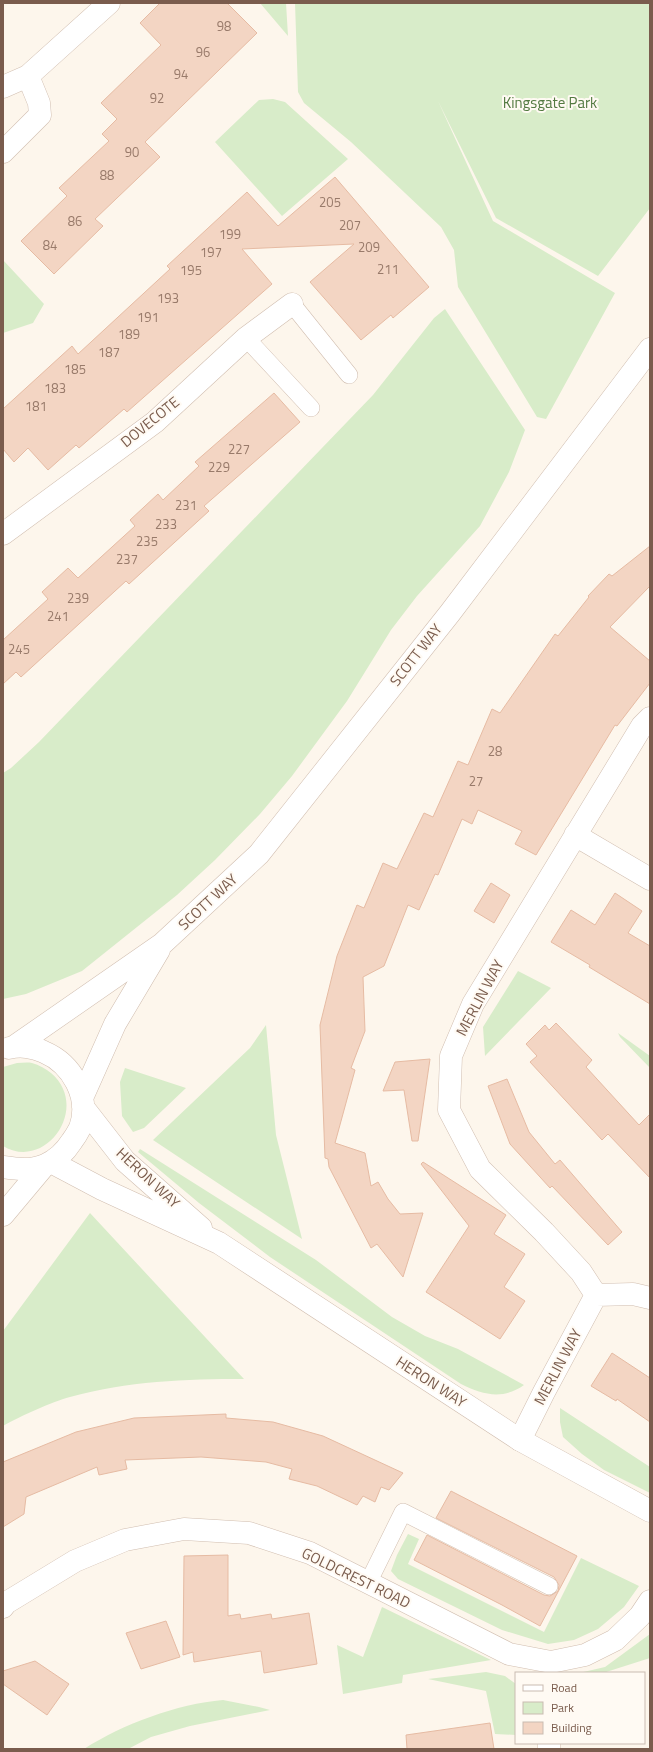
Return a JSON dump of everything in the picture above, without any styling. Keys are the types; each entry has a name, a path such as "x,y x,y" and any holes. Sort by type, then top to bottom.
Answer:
{"street":[{"path":"3,87 28,76 109,3"},
{"path":"3,152 40,115 38,103 28,76"},
{"name":"DOVECOTE","path":"3,534 155,422 246,338 292,304"},
{"name":"SCOTT WAY","path":"9,1048 162,944 259,854 454,606 650,349"},
{"name":"MERLIN WAY","path":"520,1440 596,1294 581,1272 550,1238 480,1169 449,1110 450,1056 473,1004 642,726 650,718"},
{"path":"575,835 650,879"},
{"name":"SCOTT WAY","path":"83,1102 100,1056 115,1024 162,944"},
{"path":"3,1215 48,1164 65,1152 80,1127 83,1102 80,1089 70,1070 54,1056 37,1048 9,1048"},
{"name":"HERON WAY","path":"83,1102 125,1161 219,1243 520,1440 650,1511"},
{"path":"3,1167 24,1170 48,1164"},
{"name":"HERON WAY","path":"48,1164 219,1243"},
{"path":"596,1294 634,1294 650,1298"},
{"name":"GOLDCREST ROAD","path":"3,1607 6,1603 74,1561 125,1540 184,1529 249,1533 310,1553 509,1654 551,1668 585,1655 615,1640 640,1616 650,1601"}],"lane":[{"path":"292,304 349,375"},
{"path":"246,338 311,408"},
{"path":"368,1583 403,1512 549,1586"}],"green space":[{"path":"260,3 286,3 288,36"},
{"name":"Kingsgate Park","path":"295,3 650,3 650,208 598,276 496,218 438,101 493,221 615,293 546,419 537,417 458,287 454,250 441,227 351,142 304,103 298,92"},
{"path":"273,99 285,102 348,159 282,216 215,142 259,100"},
{"path":"3,260 44,304 33,323 3,333"},
{"path":"445,309 525,430 509,472 480,526 417,596 391,630 347,701 292,776 260,814 215,860 177,895 82,971 26,994 3,999 3,773 11,768 39,742 373,395 434,318"},
{"path":"518,971 551,988 485,1056 483,1027"},
{"path":"266,1025 276,1135 302,1239 153,1140 250,1048"},
{"path":"618,1033 650,1056 650,1068 620,1037"},
{"path":"17,1063 32,1063 51,1073 62,1087 66,1102 65,1118 58,1132 48,1143 34,1150 19,1152 3,1146 3,1067"},
{"path":"125,1068 186,1088 144,1128 133,1132 122,1116 120,1082"},
{"path":"140,1149 316,1260 392,1317 425,1336 458,1349 524,1385 508,1393 493,1394 477,1391 461,1384 270,1257 199,1203 138,1152"},
{"path":"90,1213 244,1379 178,1380 113,1387 54,1402 3,1426 3,1331"},
{"path":"560,1408 650,1467 650,1493 604,1470 582,1454 563,1437 560,1422"},
{"path":"408,1534 419,1539 408,1564 544,1632 581,1558 639,1586 624,1607 598,1629 574,1640 548,1644 502,1630 398,1579 391,1571 397,1555"},
{"path":"382,1607 491,1660 403,1675 402,1683 343,1694 337,1645 363,1657"},
{"path":"650,1634 650,1658 606,1672 583,1672 605,1667"},
{"path":"486,1672 505,1676 515,1683 515,1735 495,1734 486,1691 428,1679"},
{"path":"223,1700 270,1710 190,1726 151,1737 128,1749 84,1749 116,1731 151,1717 187,1706"}],"building":[{"path":"160,3 227,3 257,33 145,142 160,157 95,219 103,226 54,274 21,241 67,196 59,188 109,141 102,134 117,119 101,103 161,45 140,23"},
{"path":"335,177 429,287 393,318 391,315 361,340 310,282 354,244 242,249 272,284 127,412 124,409 79,448 76,445 48,470 28,448 14,462 3,449 3,409 72,346 78,354 170,269 167,266 247,192 278,226"},
{"path":"274,393 300,422 204,506 209,511 129,584 126,581 21,677 16,672 3,684 3,640 48,599 42,592 68,568 78,578 135,526 130,520 158,494 163,500 199,466 195,462"},
{"path":"650,546 650,586 610,627 650,661 650,683 617,726 615,725 536,855 515,844 522,831 478,810 472,824 462,819 438,875 435,874 419,910 408,905 384,966 363,977 365,1031 351,1068 355,1070 335,1143 365,1153 371,1186 378,1182 388,1199 400,1214 423,1213 403,1277 377,1244 371,1248 329,1167 328,1159 325,1158 320,1025 337,956 357,905 364,908 383,863 397,869 424,813 433,817 458,761 468,765 492,709 500,713 555,634 558,636 589,597 588,596 609,574 612,576"},
{"path":"491,883 510,895 494,923 474,911"},
{"path":"615,893 642,911 628,933 650,946 650,1004 589,967 590,965 551,942 571,910 595,925"},
{"path":"556,1023 592,1060 586,1067 639,1125 650,1114 650,1178 608,1134 602,1140 530,1062 537,1056 526,1044 545,1025 549,1030"},
{"path":"430,1059 418,1141 412,1141 404,1090 383,1091 395,1062"},
{"path":"507,1079 529,1132 555,1164 560,1160 622,1232 608,1245 552,1186 550,1188 510,1144 488,1086"},
{"path":"423,1162 506,1215 494,1234 525,1254 504,1287 525,1301 500,1339 426,1292 469,1226 421,1164"},
{"path":"612,1353 650,1378 650,1422 617,1399 616,1401 591,1386"},
{"path":"226,1414 226,1418 273,1422 323,1436 403,1473 389,1490 381,1487 375,1502 363,1496 357,1505 317,1486 289,1479 292,1469 266,1462 201,1457 125,1460 127,1469 99,1475 97,1467 26,1497 24,1514 3,1527 3,1462 76,1432 134,1418"},
{"path":"451,1491 577,1556 540,1626 414,1560 427,1535 544,1595 550,1596 558,1591 559,1585 554,1577 436,1518"},
{"path":"228,1555 228,1616 240,1614 241,1619 271,1614 272,1619 309,1613 317,1664 264,1673 261,1651 194,1662 193,1652 183,1655 184,1556"},
{"path":"166,1621 180,1657 141,1669 126,1633"},
{"path":"35,1661 69,1684 47,1715 3,1684 3,1671"},
{"path":"490,1723 494,1749 407,1749 406,1735"}]}
